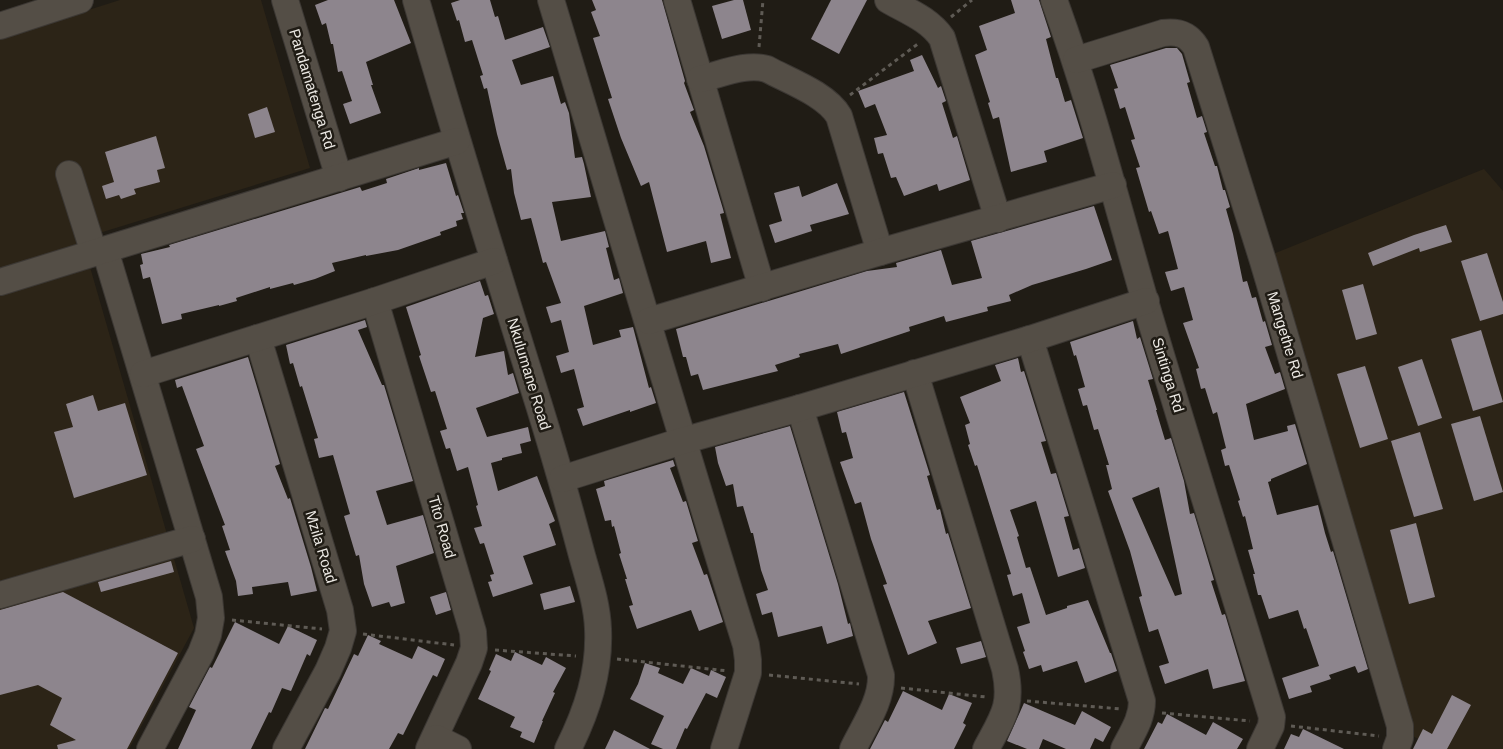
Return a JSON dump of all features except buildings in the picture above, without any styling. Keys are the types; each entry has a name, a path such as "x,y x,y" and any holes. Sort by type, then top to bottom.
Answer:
{"street":[{"path":"0,26 34,7 80,0"},
{"name":"Pandamatenga Rd","path":"284,0 339,178"},
{"name":"Nkulumane Road","path":"416,0 457,140 562,479 595,605 598,629 597,657 588,704 568,749"},
{"path":"551,0 649,321 682,441 746,646 748,673 724,749"},
{"path":"678,0 762,288"},
{"path":"888,0 928,23 942,38 998,219"},
{"name":"Sintinga Rd","path":"1054,0 1076,60 1114,185 1146,301 1272,717 1272,724"},
{"name":"Mangethe Rd","path":"1076,60 1163,33 1174,32 1184,34 1191,39 1196,47 1260,252 1400,726 1398,744"},
{"path":"700,79 758,66 824,100 834,108 880,252"},
{"path":"0,282 457,140"},
{"path":"69,174 100,252 143,374 209,597 211,618 208,635 201,653 150,749"},
{"path":"649,321 1114,185"},
{"path":"143,374 375,301 494,261"},
{"name":"Tito Road","path":"375,301 472,632 474,648"},
{"path":"562,479 682,441 800,408 1030,339 1146,301"},
{"name":"Mzila Road","path":"258,338 340,610 343,631 328,670 286,749"},
{"path":"1030,339 1142,701 1142,711 1124,749"},
{"path":"915,374 1006,669 1009,699 1004,714 986,749"},
{"path":"800,408 881,675 882,687 853,749"},
{"path":"0,595 192,539"},
{"path":"441,745 474,648"},
{"path":"1260,749 1272,724"}],"path":[{"path":"758,66 763,0"},
{"path":"834,108 972,0"},
{"path":"211,618 343,631 474,648 597,657 882,687 1272,724 1398,744"}],"shaded area":[{"path":"120,0 261,0 310,168 80,239 90,267 194,628 129,749 0,749 0,38"},
{"path":"1484,169 1503,191 1503,749 1437,749 1405,732 1268,256"}]}
